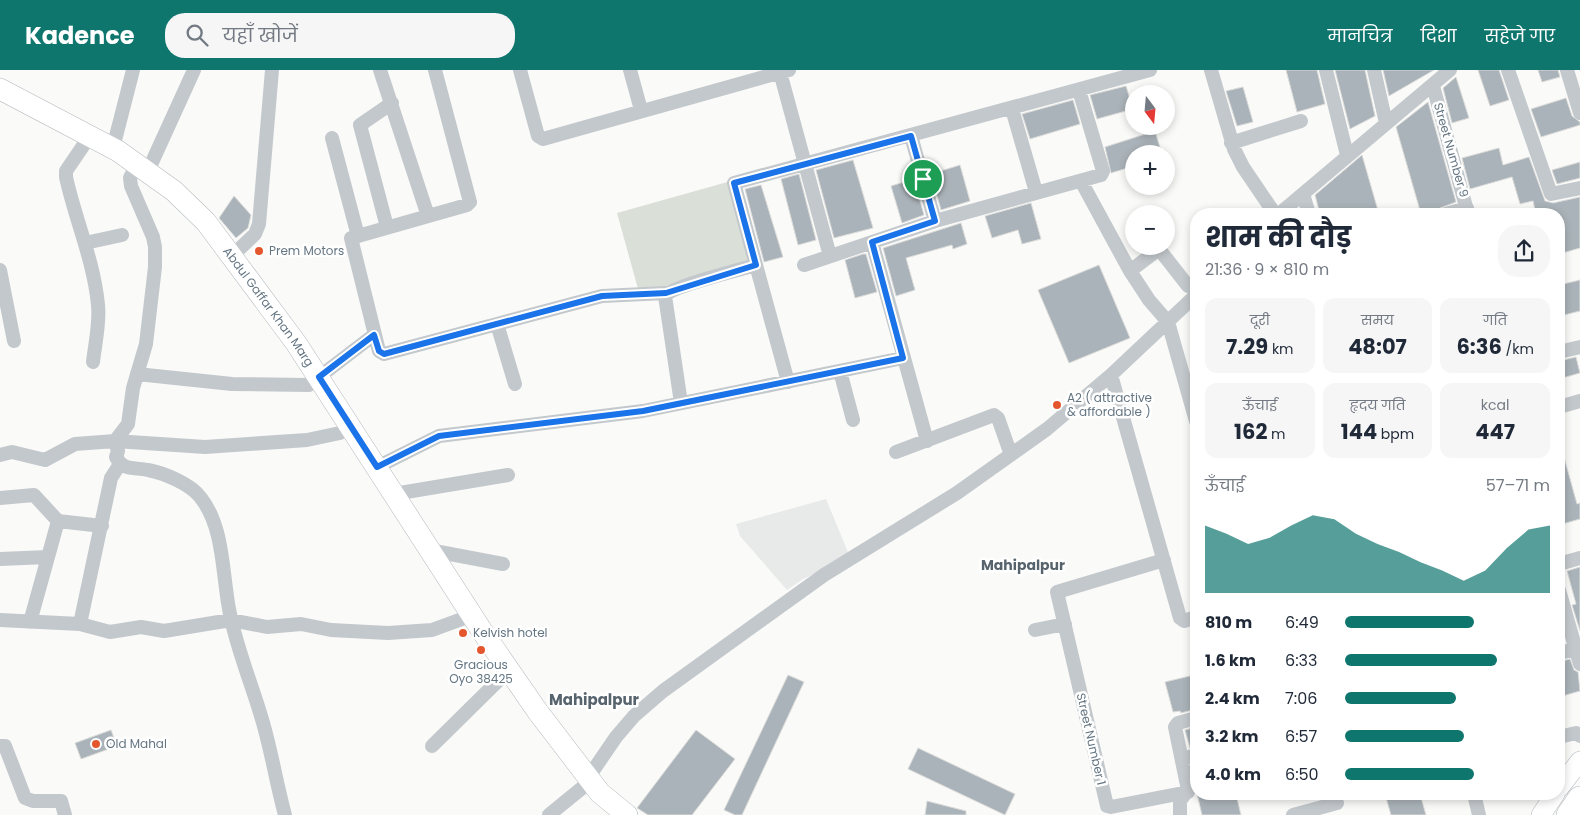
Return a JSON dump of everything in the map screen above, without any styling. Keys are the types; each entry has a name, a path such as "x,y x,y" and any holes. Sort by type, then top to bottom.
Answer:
{"highway":[{"path":"1569,815 1580,799"}],"main road":[{"name":"Abdul Gaffar Khan Marg","path":"0,88 113,148 140,171 197,226 377,467 429,550 585,783 627,815"},
{"name":"Abdul Gaffar Khan Marg","path":"0,103 83,146 140,171 191,205 233,255 314,381 340,433 392,516 462,619 608,815"},
{"path":"1565,780 1580,761"},
{"path":"1541,815 1551,800"}],"street":[{"path":"113,148 133,70"},
{"path":"115,442 128,424 137,374 148,334 155,247 132,192 130,178 140,171 194,70"},
{"path":"233,255 255,234 259,224 272,70"},
{"path":"380,70 428,216"},
{"path":"435,70 470,202 467,205 351,238 379,351 384,354 602,296 666,293 756,265"},
{"path":"520,70 540,139 642,110 747,75 784,71 804,165 830,256"},
{"path":"630,70 642,110"},
{"path":"788,382 734,183 1150,70"},
{"path":"1211,70 1231,143 1242,168 1271,208"},
{"path":"1326,70 1347,155"},
{"path":"1374,70 1386,123"},
{"path":"1286,208 1450,70"},
{"path":"1508,70 1551,194 1580,188"},
{"path":"1567,70 1580,113"},
{"name":"Street Number 9","path":"1433,86 1467,208"},
{"path":"804,265 935,221 1101,175 1103,171 1079,90"},
{"path":"387,227 360,125 392,103"},
{"path":"1012,109 1036,192"},
{"path":"1231,143 1301,121"},
{"path":"911,136 935,221"},
{"path":"332,138 358,236"},
{"path":"83,146 66,171 66,177 85,243 98,304 92,362"},
{"path":"1081,181 1130,271 1149,300 1168,322 1190,397"},
{"path":"1303,194 1307,208"},
{"path":"85,243 122,235"},
{"path":"872,242 927,441"},
{"path":"1130,271 1159,249 1190,288"},
{"path":"0,270 14,341"},
{"path":"666,293 681,404"},
{"path":"549,815 585,783 616,737 662,691 824,575 949,498 1047,429 1111,375 1168,322 1190,294"},
{"path":"497,324 515,384"},
{"path":"137,374 224,383 314,381 374,335"},
{"path":"1565,351 1580,347"},
{"path":"377,467 439,436 643,411 903,358"},
{"path":"840,371 853,420"},
{"path":"1111,375 1181,619 1185,621 1190,619"},
{"path":"1565,405 1580,401"},
{"path":"896,452 996,416 1011,454"},
{"path":"0,455 12,452 45,460 75,444 115,442 205,447 307,440 340,433"},
{"path":"115,442 118,451 116,457 120,464 127,468 149,470 180,483 201,496 214,524 232,620 262,717 285,815"},
{"path":"80,624 111,478 120,464"},
{"path":"394,494 508,475"},
{"path":"0,498 34,495 58,521 102,526"},
{"path":"30,622 58,521"},
{"path":"429,550 503,564"},
{"path":"0,559 48,557"},
{"path":"1565,562 1580,558"},
{"name":"Street Number 1","path":"1164,560 1057,592 1107,806 1111,807 1188,792"},
{"path":"1565,610 1580,664"},
{"path":"0,620 80,624 110,632 141,627 164,630 232,620 267,627 301,624 331,630 388,634 432,630 462,619"},
{"path":"1035,630 1065,624"},
{"path":"1565,651 1576,648"},
{"path":"432,746 504,676"},
{"path":"1180,815 1180,801 1188,792 1190,757 1176,725 1190,720"},
{"path":"1565,736 1576,733 1580,736"},
{"path":"0,746 5,746 25,798 36,801 61,801 65,815"},
{"path":"1475,800 1479,815"},
{"path":"1293,815 1337,803"}],"shaded area":[{"path":"731,181 756,265 640,296 617,213"},
{"path":"826,499 850,557 803,579 787,590 740,536 736,524"}],"building":[{"path":"1286,70 1317,70 1325,104 1297,112"},
{"path":"1335,70 1365,70 1375,116 1350,129"},
{"path":"1383,70 1434,70 1389,96"},
{"path":"1478,70 1499,70 1509,100 1490,106"},
{"path":"1538,70 1558,70 1560,77 1542,82"},
{"path":"1456,77 1469,118 1452,123 1443,88"},
{"path":"1125,86 1125,111 1097,119 1090,95"},
{"path":"1243,87 1253,122 1237,126 1226,91"},
{"path":"1566,98 1572,116 1580,122 1580,125 1541,137 1531,109"},
{"path":"1073,100 1080,124 1030,139 1022,114"},
{"path":"1428,102 1456,202 1440,208 1419,208 1396,127"},
{"path":"1142,135 1156,135 1159,145 1125,145 1125,169 1111,173 1105,147"},
{"path":"1499,148 1503,165 1529,157 1545,201 1553,203 1580,197 1580,248 1565,252 1565,208 1535,208 1533,201 1520,204 1512,177 1470,189 1462,158"},
{"path":"1362,155 1377,208 1318,208 1315,195"},
{"path":"853,160 873,228 834,238 816,170"},
{"path":"1580,162 1580,178 1557,184 1552,170"},
{"path":"960,165 970,201 941,210 931,174"},
{"path":"799,174 816,240 798,245 781,179"},
{"path":"914,179 924,215 902,223 891,186"},
{"path":"761,185 783,257 764,262 745,189"},
{"path":"234,196 251,215 248,228 236,238 219,218"},
{"path":"1031,203 1041,239 1022,244 1018,230 992,238 985,216"},
{"path":"961,223 967,244 953,249 952,245 906,258 915,290 896,296 883,248"},
{"path":"866,254 877,292 855,298 845,260"},
{"path":"1099,265 1130,338 1069,363 1038,290"},
{"path":"1580,280 1580,311 1565,315 1565,284"},
{"path":"1576,357 1580,373 1565,377 1565,360"},
{"path":"1565,461 1577,504 1580,503 1580,519 1565,523"},
{"path":"1580,567 1580,631 1572,605 1576,604 1567,571"},
{"path":"1570,659 1574,670 1578,672 1580,691 1565,695 1565,660"},
{"path":"788,675 804,682 742,815 735,815 724,810"},
{"path":"1190,676 1190,711 1181,713 1180,711 1173,712 1165,682"},
{"path":"1190,729 1190,748 1185,730"},
{"name":"Old Mahal","path":"111,730 117,746 81,759 75,743"},
{"path":"696,730 735,759 692,815 648,815 637,808"},
{"path":"918,748 1015,794 1005,815 908,769"},
{"path":"1198,800 1237,800 1241,815 1202,815"},
{"path":"1387,800 1422,800 1426,815 1391,815"},
{"path":"927,801 966,811 966,815 925,815"}],"place":[{"name":"Prem Motors","path":"259,251"},
{"name":"A2 ( attractive & affordable )","path":"1057,405"},
{"name":"Kelvish hotel","path":"463,633"},
{"name":"Gracious Oyo 38425","path":"481,650"},
{"name":"Old Mahal","path":"96,744"}],"district":[{"name":"Mahipalpur","path":"1023,565"},
{"name":"Mahipalpur","path":"594,700"}],"route":[{"path":"911,136 923,179 935,221 872,242 903,358 643,411 439,436 377,467 319,377 374,335 379,351 384,354 602,296 666,293 756,265 734,183 911,136"}]}
